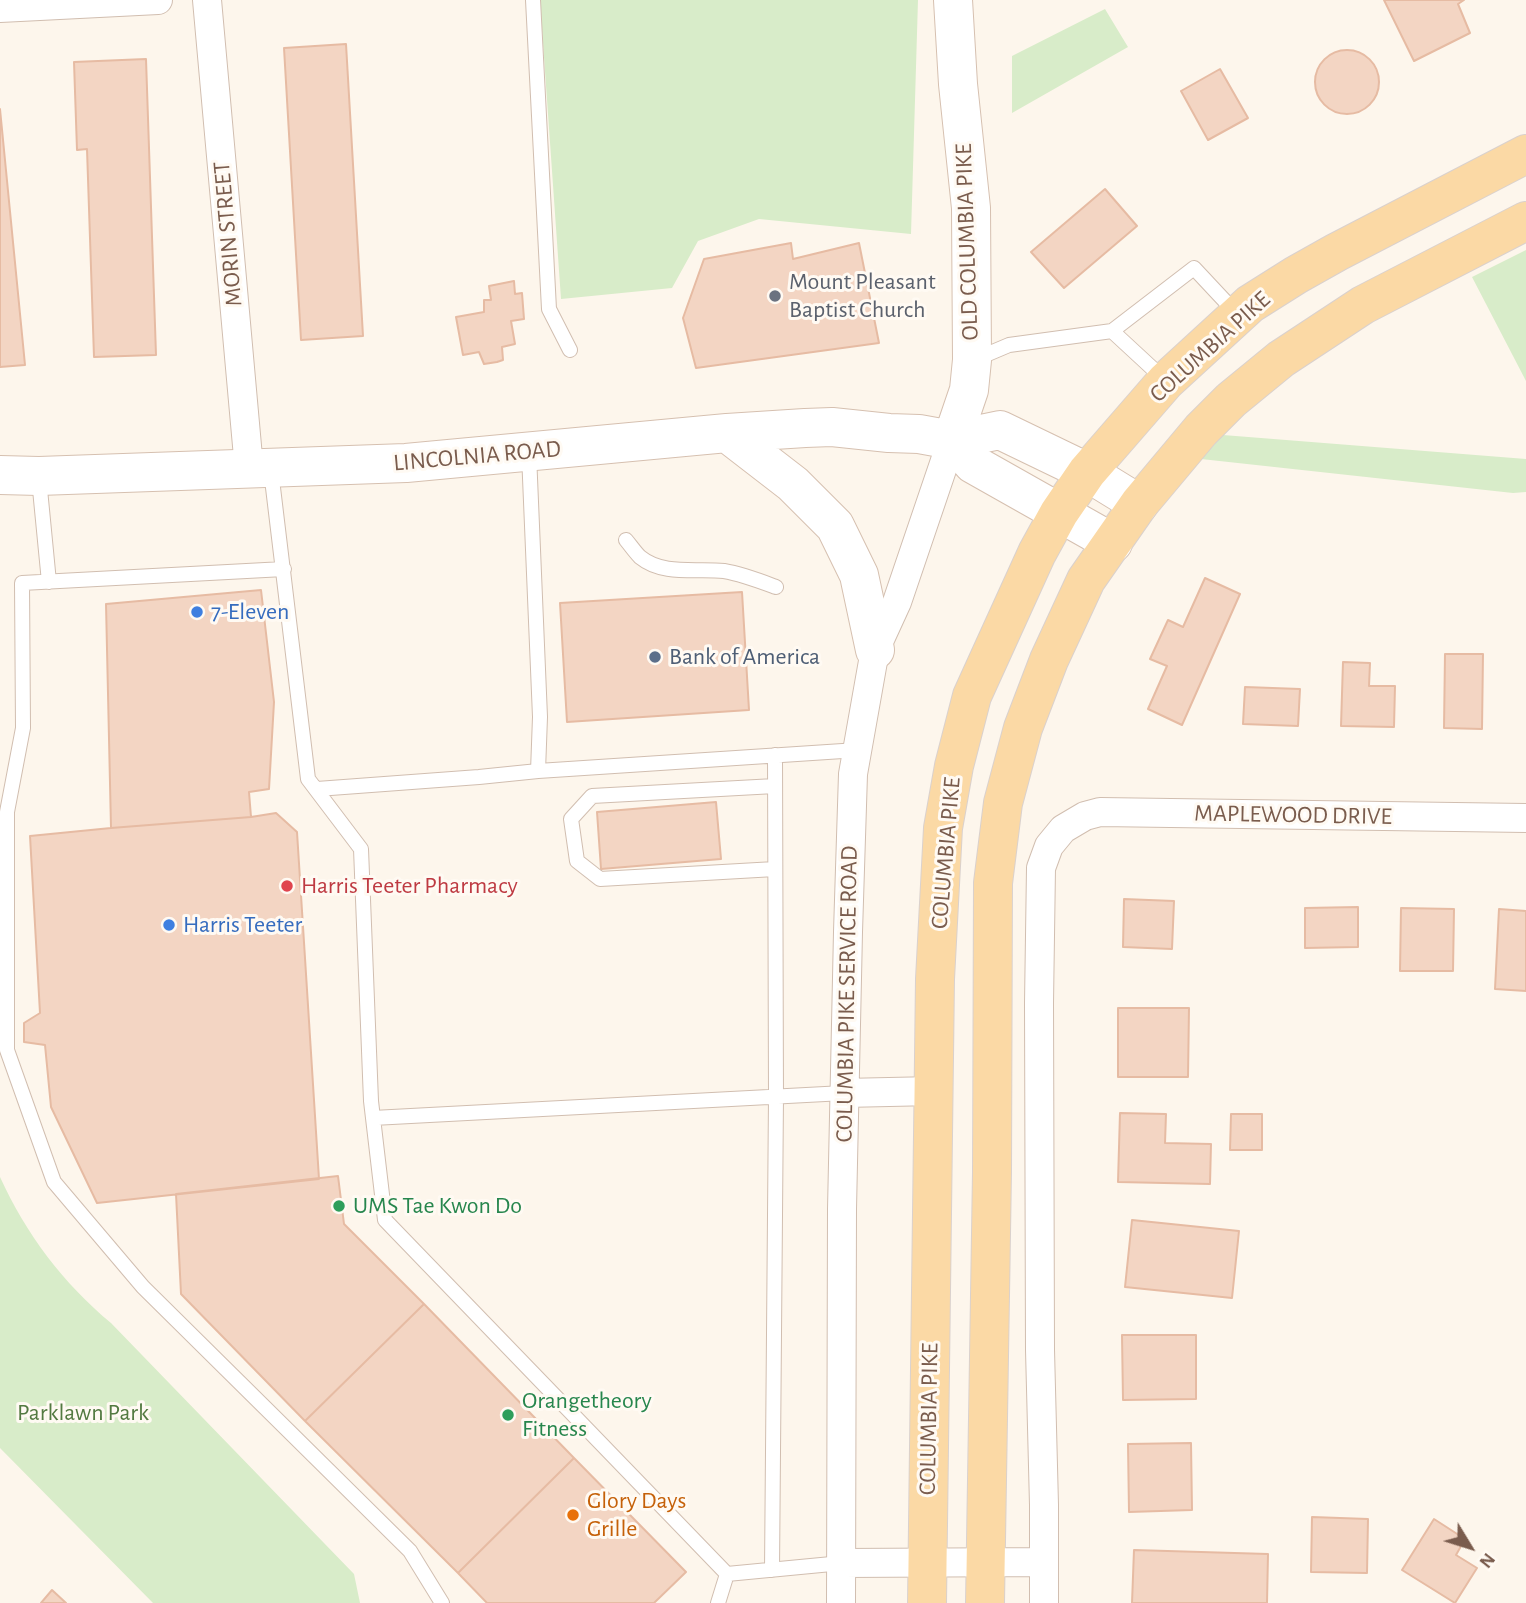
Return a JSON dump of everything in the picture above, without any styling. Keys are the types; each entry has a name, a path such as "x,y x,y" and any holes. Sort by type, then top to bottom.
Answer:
{"main road":[{"name":"OLD COLUMBIA PIKE","path":"952,440 969,390 972,360 971,208 958,84 953,0"},
{"name":"COLUMBIA PIKE","path":"927,1603 935,979 943,828 954,766 972,696 1037,553 1059,513 1087,472 1166,381 1250,304 1337,252 1526,154"},
{"name":"COLUMBIA PIKE","path":"985,1603 994,870 1003,803 1023,728 1049,660 1086,580 1139,504 1201,430 1231,400 1281,359 1363,306 1526,221"},
{"name":"LINCOLNIA ROAD","path":"0,475 39,476 406,463 805,428 919,434 952,440 1000,430 1087,472 1139,504"},
{"path":"727,433 793,485 835,526 859,575 875,650"},
{"path":"952,440 973,464 1112,543"}],"street":[{"path":"0,9 158,0"},
{"name":"MORIN STREET","path":"207,0 260,467"},
{"name":"COLUMBIA PIKE SERVICE ROAD","path":"841,1603 842,1209 853,774 875,650 897,602 952,440"},
{"name":"MAPLEWOOD DRIVE","path":"1044,1562 1039,1086 1041,868 1049,846 1063,828 1085,816 1100,812 1526,818"},
{"path":"845,1093 934,1091"},
{"path":"842,1563 1044,1562 1044,1603"}],"lane":[{"path":"533,0 549,309 570,350"},
{"path":"972,360 1009,345 1112,331 1194,268 1238,315"},
{"path":"1112,331 1166,381"},
{"path":"529,452 540,718 538,771"},
{"path":"260,467 284,569 309,779 360,849 373,1118 385,1220 727,1574"},
{"path":"39,476 49,582"},
{"path":"626,540 648,563 663,568 725,571 776,587"},
{"path":"284,569 22,583 23,728 7,812 7,1050 54,1182 143,1287 410,1551 442,1603"},
{"path":"317,789 858,750"},
{"path":"772,1570 776,1097 775,755"},
{"path":"775,786 592,796 571,819 577,861 600,879 775,869"},
{"path":"373,1118 845,1093"},
{"path":"727,1574 842,1563"},
{"path":"718,1603 727,1574"}],"green space":[{"path":"540,0 918,0 911,234 759,219 698,241 672,288 561,299"},
{"path":"1105,9 1128,47 1012,113 1012,56"},
{"path":"1526,250 1526,381 1472,277"},
{"path":"1223,435 1526,459 1526,492 1513,493 1201,459"},
{"name":"Parklawn Park","path":"0,1177 34,1238 62,1274 354,1574 360,1603 153,1603 0,1448"}],"building":[{"path":"1384,0 1464,0 1458,4 1470,33 1414,61"},
{"path":"346,44 363,336 301,340 284,48"},
{"path":"1347,50 1370,59 1379,82 1370,105 1347,114 1324,105 1315,82 1324,59"},
{"path":"146,59 156,355 94,357 87,149 77,150 74,62"},
{"path":"1220,69 1248,118 1208,140 1181,91"},
{"path":"0,109 25,365 0,367"},
{"path":"1105,189 1137,226 1064,288 1031,252"},
{"path":"791,243 793,259 859,243 879,343 696,368 683,318 704,259"},
{"path":"514,281 515,294 522,293 524,319 511,321 515,344 502,347 503,360 497,362 484,364 479,352 463,355 456,317 484,312 484,300 491,300 489,286"},
{"path":"1205,578 1240,594 1182,725 1148,709 1167,666 1150,659 1168,620 1183,627"},
{"path":"261,590 274,702 269,789 249,792 251,817 111,828 106,604"},
{"name":"Bank of America","path":"742,592 749,710 567,722 560,603"},
{"path":"1445,654 1483,654 1482,729 1444,728"},
{"path":"1343,662 1370,663 1369,686 1395,686 1394,727 1341,726"},
{"path":"1245,687 1300,689 1298,726 1243,724"},
{"path":"716,802 721,859 601,869 597,812"},
{"name":"Harris Teeter","path":"276,813 297,832 319,1179 97,1203 51,1107 45,1045 24,1042 24,1023 40,1013 30,836"},
{"path":"1124,899 1174,901 1172,949 1123,947"},
{"path":"1358,907 1358,947 1305,948 1305,908"},
{"path":"1401,908 1454,909 1453,971 1400,971"},
{"path":"1499,909 1526,911 1526,991 1495,989"},
{"path":"1118,1008 1189,1008 1188,1077 1118,1077"},
{"path":"1120,1113 1166,1114 1165,1143 1211,1144 1210,1184 1118,1182"},
{"path":"1231,1114 1262,1114 1262,1150 1230,1150"},
{"path":"338,1176 344,1224 424,1304 305,1421 181,1294 176,1194"},
{"path":"1132,1220 1239,1231 1232,1298 1125,1287"},
{"path":"424,1304 574,1458 458,1573 305,1421"},
{"path":"1122,1335 1196,1335 1196,1399 1123,1400"},
{"path":"1191,1443 1192,1510 1129,1512 1128,1444"},
{"name":"Glory Days Grille","path":"574,1458 686,1572 654,1603 487,1603 458,1573"},
{"path":"1312,1517 1368,1519 1367,1573 1311,1572"},
{"path":"1434,1519 1465,1539 1456,1555 1477,1568 1455,1603 1402,1570"},
{"path":"1134,1550 1268,1554 1267,1603 1132,1603"},
{"path":"52,1590 66,1603 41,1603"}],"place":[{"name":"Mount Pleasant Baptist Church","path":"775,296"},
{"name":"7-Eleven","path":"197,612"},
{"name":"Bank of America","path":"655,657"},
{"name":"Harris Teeter Pharmacy","path":"287,886"},
{"name":"Harris Teeter","path":"169,925"},
{"name":"UMS Tae Kwon Do","path":"339,1206"},
{"name":"Orangetheory Fitness","path":"508,1415"},
{"name":"Glory Days Grille","path":"573,1515"}]}
